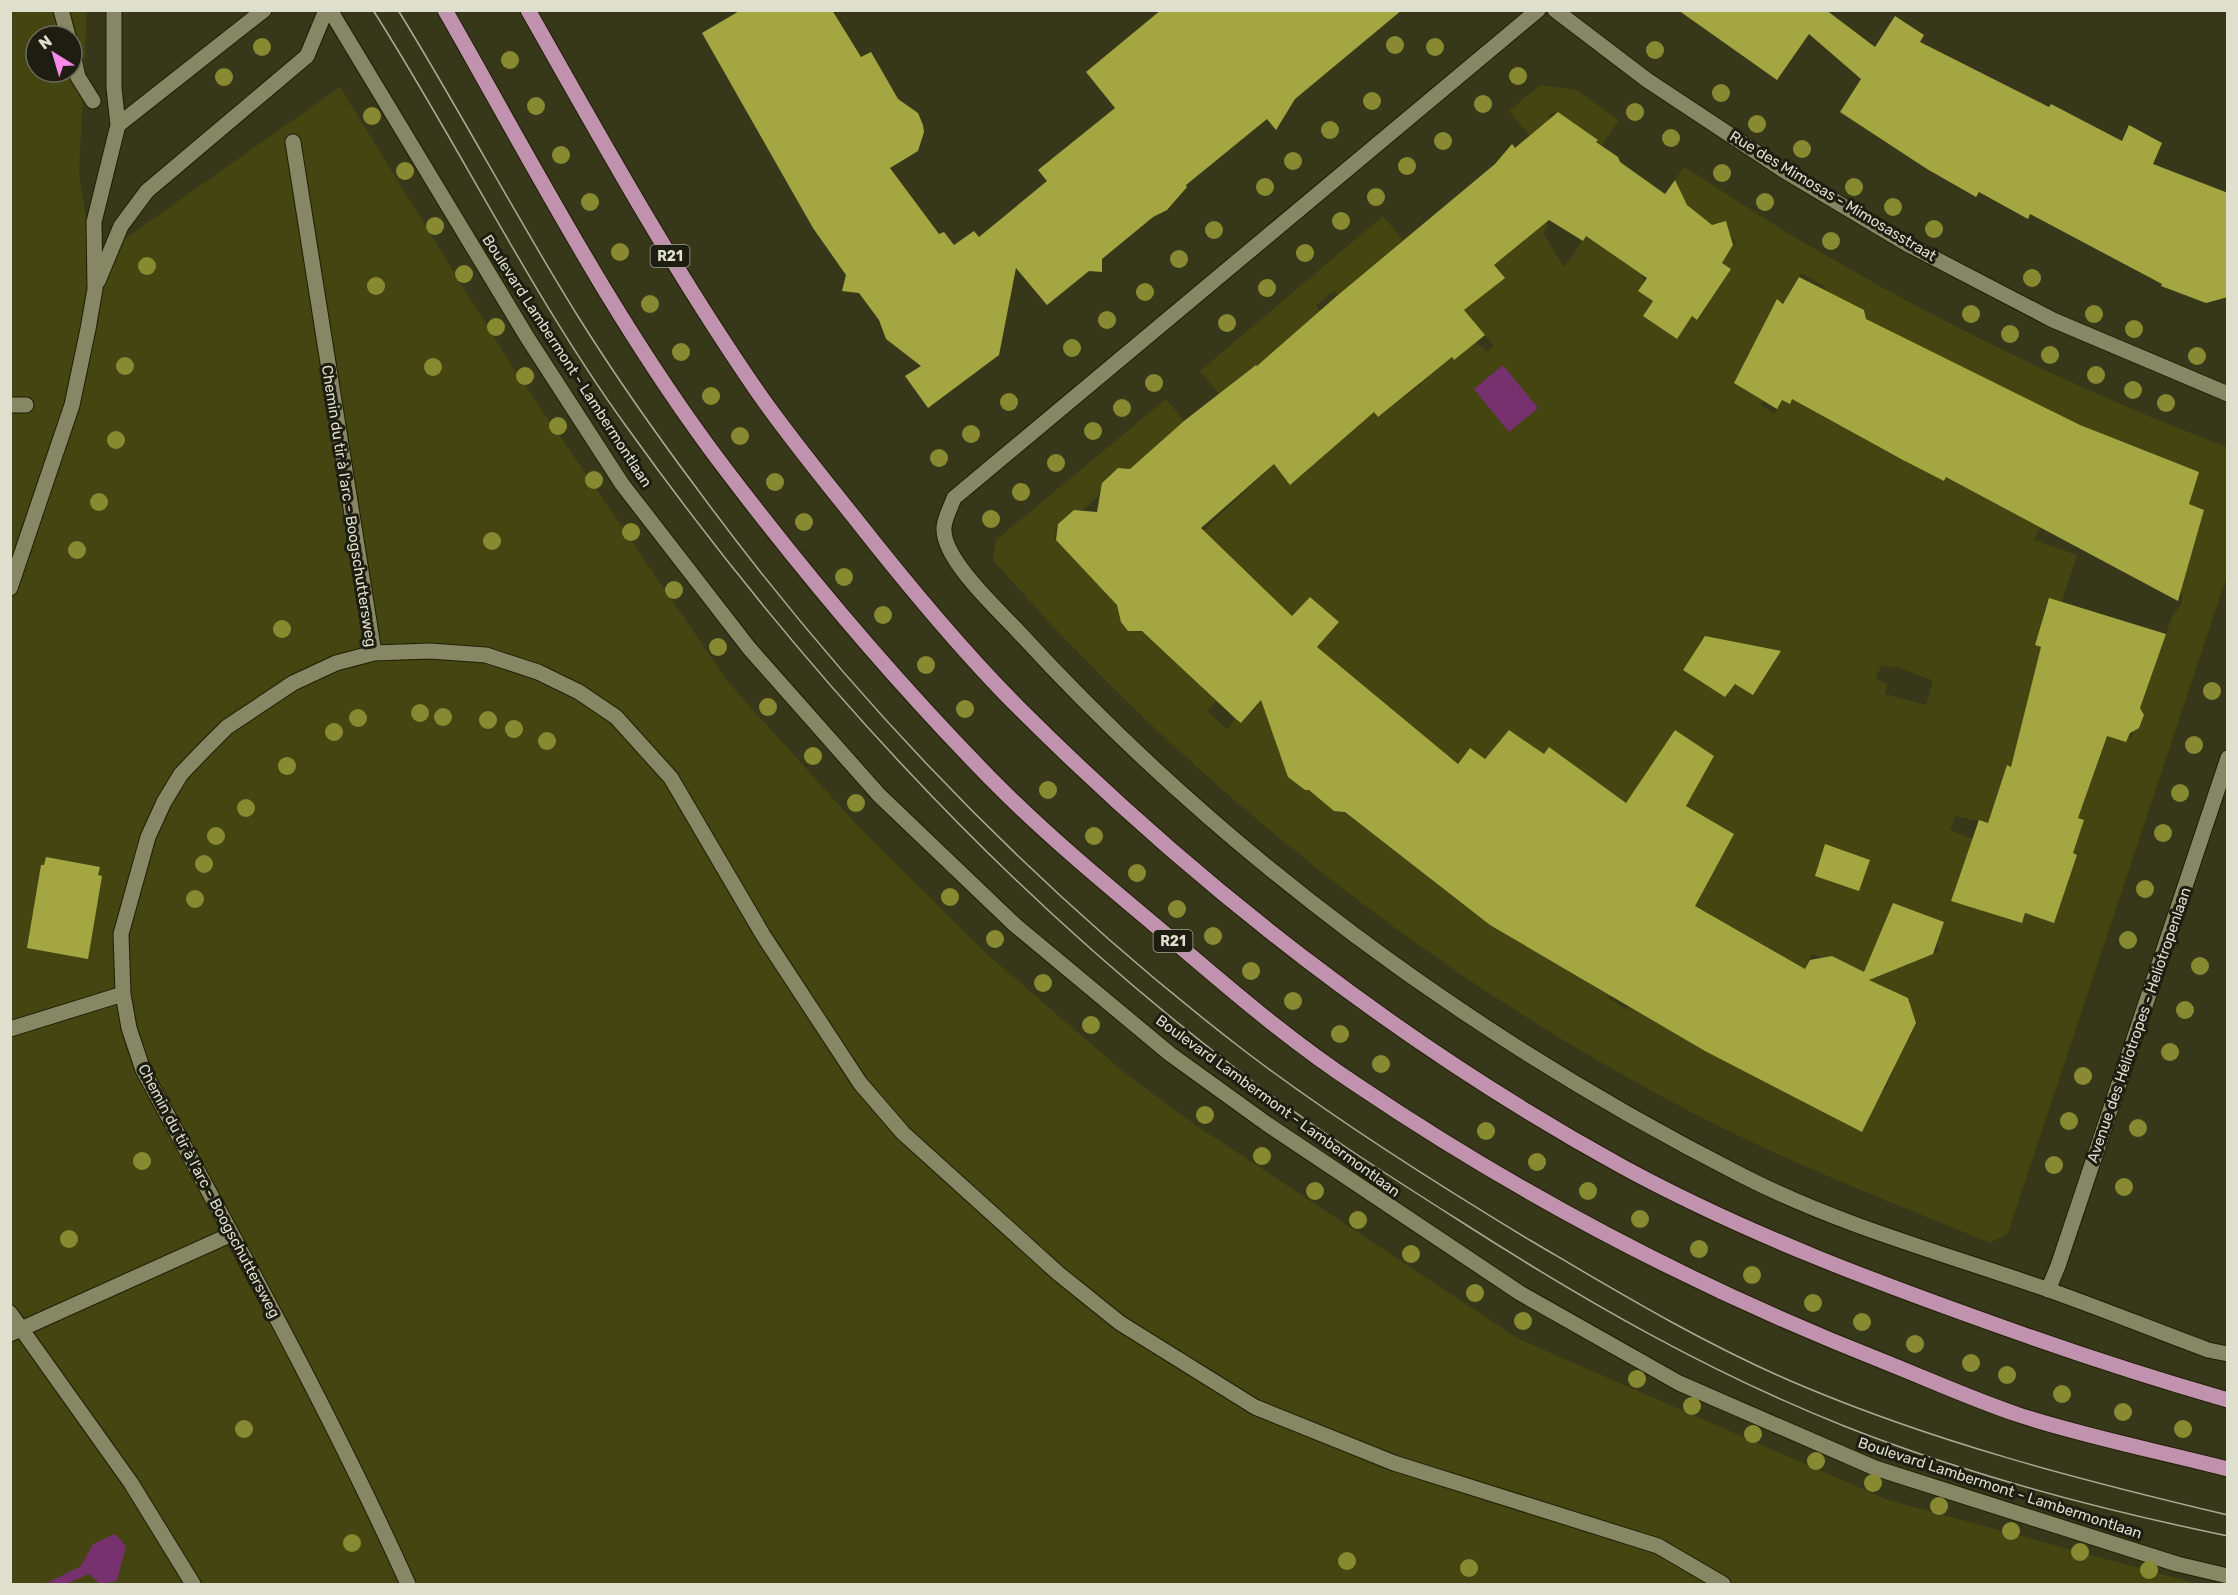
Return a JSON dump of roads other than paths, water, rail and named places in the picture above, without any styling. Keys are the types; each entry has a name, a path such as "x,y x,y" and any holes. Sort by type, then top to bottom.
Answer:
{"main road":[{"name":"R21","path":"445,10 556,209 661,376 723,466 824,594 902,684 994,782 1076,859 1254,1010 1354,1084 1457,1148 1626,1246 1729,1298 2010,1412 2228,1468"},
{"name":"R21","path":"528,10 708,318 759,394 818,473 890,562 1014,703 1156,837 1234,901 1417,1040 1623,1167 1724,1217 1915,1298 2090,1359 2228,1400"}],"street":[{"path":"10,588 72,405 94,289 94,222 118,125 114,88 114,10"},
{"path":"118,125 264,10"},
{"path":"94,289 121,226 147,191 307,56 328,10"},
{"name":"Boulevard Lambermont - Lambermontlaan","path":"328,10 527,337 622,483 749,648 879,795 1015,925 1170,1054 1387,1207 1520,1293 1679,1383 1875,1468 2167,1561 2228,1576"},
{"path":"1538,10 954,498 944,528 950,549 974,584 1070,689 1181,794 1300,894 1452,1005 1581,1087 1745,1177 1871,1232 2048,1290 2208,1350 2228,1354"},
{"name":"Rue des Mimosas - Mimosasstraat","path":"1556,10 1647,80 1783,170 1907,244 2053,320 2228,394"},
{"path":"82,84 93,101"},
{"name":"Chemin du tir à l'arc - Boogschuttersweg","path":"292,142 374,653 336,663 293,683 227,727 181,774 164,802 148,837 135,876 122,934 123,994 129,1028 144,1070 313,1386 408,1584"},
{"path":"10,405 26,405"},
{"path":"374,653 430,651 486,655 548,677 579,692 616,717 671,778 763,935 867,1091 903,1133 953,1180 1120,1323 1255,1407 1394,1463 1658,1546 1723,1584"},
{"name":"Avenue des Héliotropes - Heliotropenlaan","path":"2048,1290 2228,758"},
{"path":"10,1029 123,994"},
{"path":"17,1331 232,1234"},
{"path":"10,1313 17,1331 131,1483 193,1584"}],"tram line":[{"path":"373,10 591,376 693,516 762,604 910,773 989,854 1070,931 1155,1004 1269,1094 1377,1168 1553,1279 1695,1358 1793,1405 1938,1460 2082,1502 2228,1536"},
{"path":"398,10 533,242 593,340 667,448 758,568 820,644 952,790 1022,860 1169,991 1280,1078 1387,1151 1533,1242 1726,1351 1846,1404 1953,1441 2117,1488 2228,1515"}]}
